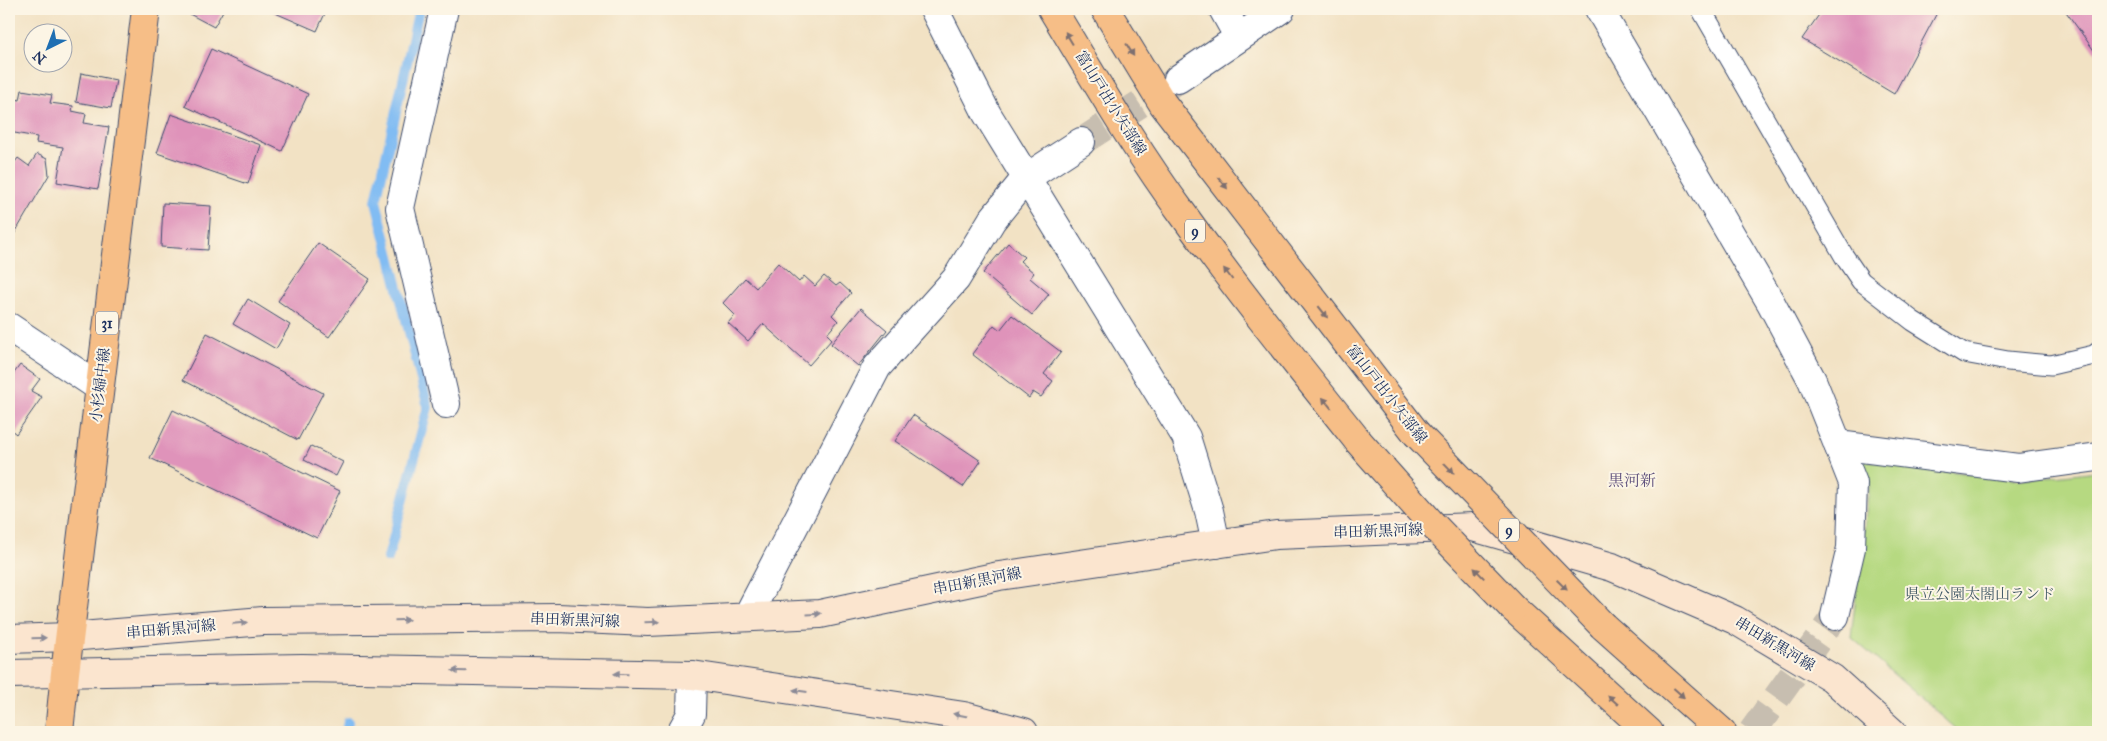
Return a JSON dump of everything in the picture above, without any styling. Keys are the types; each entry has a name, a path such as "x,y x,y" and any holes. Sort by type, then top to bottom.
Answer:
{"main road":[{"name":"小杉婦中線","path":"59,732 99,387 146,9"},
{"name":"富山戸出小矢部線","path":"1052,9 1115,113 1181,212 1294,362 1358,441 1431,523 1513,608 1650,732"},
{"name":"富山戸出小矢部線","path":"1104,9 1163,104 1416,433 1603,626 1722,732"},
{"name":"串田新黒河線","path":"9,638 69,637 263,621 558,618 648,622 820,614 999,576 1276,535 1474,527 1612,567 1735,620 1832,678 1892,732"},
{"path":"9,674 302,668 692,675 964,716 1024,732"}],"street":[{"path":"444,9 400,208 446,404"},
{"path":"934,9 987,114 1186,437 1210,511 1216,544"},
{"path":"1224,9 1238,36"},
{"path":"1178,79 1238,36 1281,9"},
{"path":"1599,9 1772,303 1812,380 1853,483 1851,548 1836,616"},
{"path":"747,617 876,367 956,279 992,220 1026,178 1081,142"},
{"path":"9,327 99,387"},
{"path":"1838,445 2018,468 2098,457"},
{"path":"681,732 691,714 692,675"}],"lane":[{"path":"1710,17 1840,250 1861,281 1913,321 1964,353 2008,361 2051,365 2098,352"}],"green space":[{"name":"県立公園太閤山ランド","path":"1854,459 2020,480 2098,471 2098,732 1960,732 1851,637 1870,481"}],"building":[{"path":"180,9 224,9 214,27"},
{"path":"266,9 327,9 317,31"},
{"path":"1823,9 1939,9 1894,94 1802,39"},
{"path":"2064,9 2098,9 2098,56"},
{"path":"211,49 308,94 282,151 185,106"},
{"path":"81,73 116,80 111,108 76,102"},
{"path":"22,90 52,95 50,103 73,106 72,111 86,114 84,123 109,127 98,189 57,182 63,147 36,143 37,137 9,132 15,99 20,100"},
{"path":"171,114 261,145 248,184 157,153"},
{"path":"37,154 47,159 49,175 9,243 9,170 18,158 29,166"},
{"path":"163,203 211,206 208,250 161,247"},
{"path":"318,243 370,279 329,337 278,301"},
{"path":"1008,243 1024,257 1020,261 1034,273 1030,278 1049,294 1032,315 983,273"},
{"path":"778,263 799,282 804,276 815,286 824,276 836,286 840,283 851,293 832,315 838,321 827,334 832,339 809,365 763,324 748,341 728,323 735,315 723,303 745,278 756,288"},
{"path":"248,299 290,325 276,349 233,324"},
{"path":"861,308 887,330 858,366 831,344"},
{"path":"1012,315 1061,352 1044,374 1053,381 1041,397 1033,392 1029,398 972,354 994,325 1000,330"},
{"path":"207,333 323,393 298,440 183,380"},
{"path":"20,365 40,379 31,391 42,397 16,434 9,428 9,380"},
{"path":"173,410 340,491 317,538 150,458"},
{"path":"913,415 981,461 963,487 895,441"},
{"path":"311,446 343,462 336,476 304,460"}],"waterway":[{"path":"388,558 428,407 376,201 419,9"},
{"path":"346,732 348,722"}],"tunnel":[{"path":"1081,142 1177,80"},
{"path":"1752,732 1835,616"}],"district":[{"name":"黒河新","path":"1632,480"}]}
